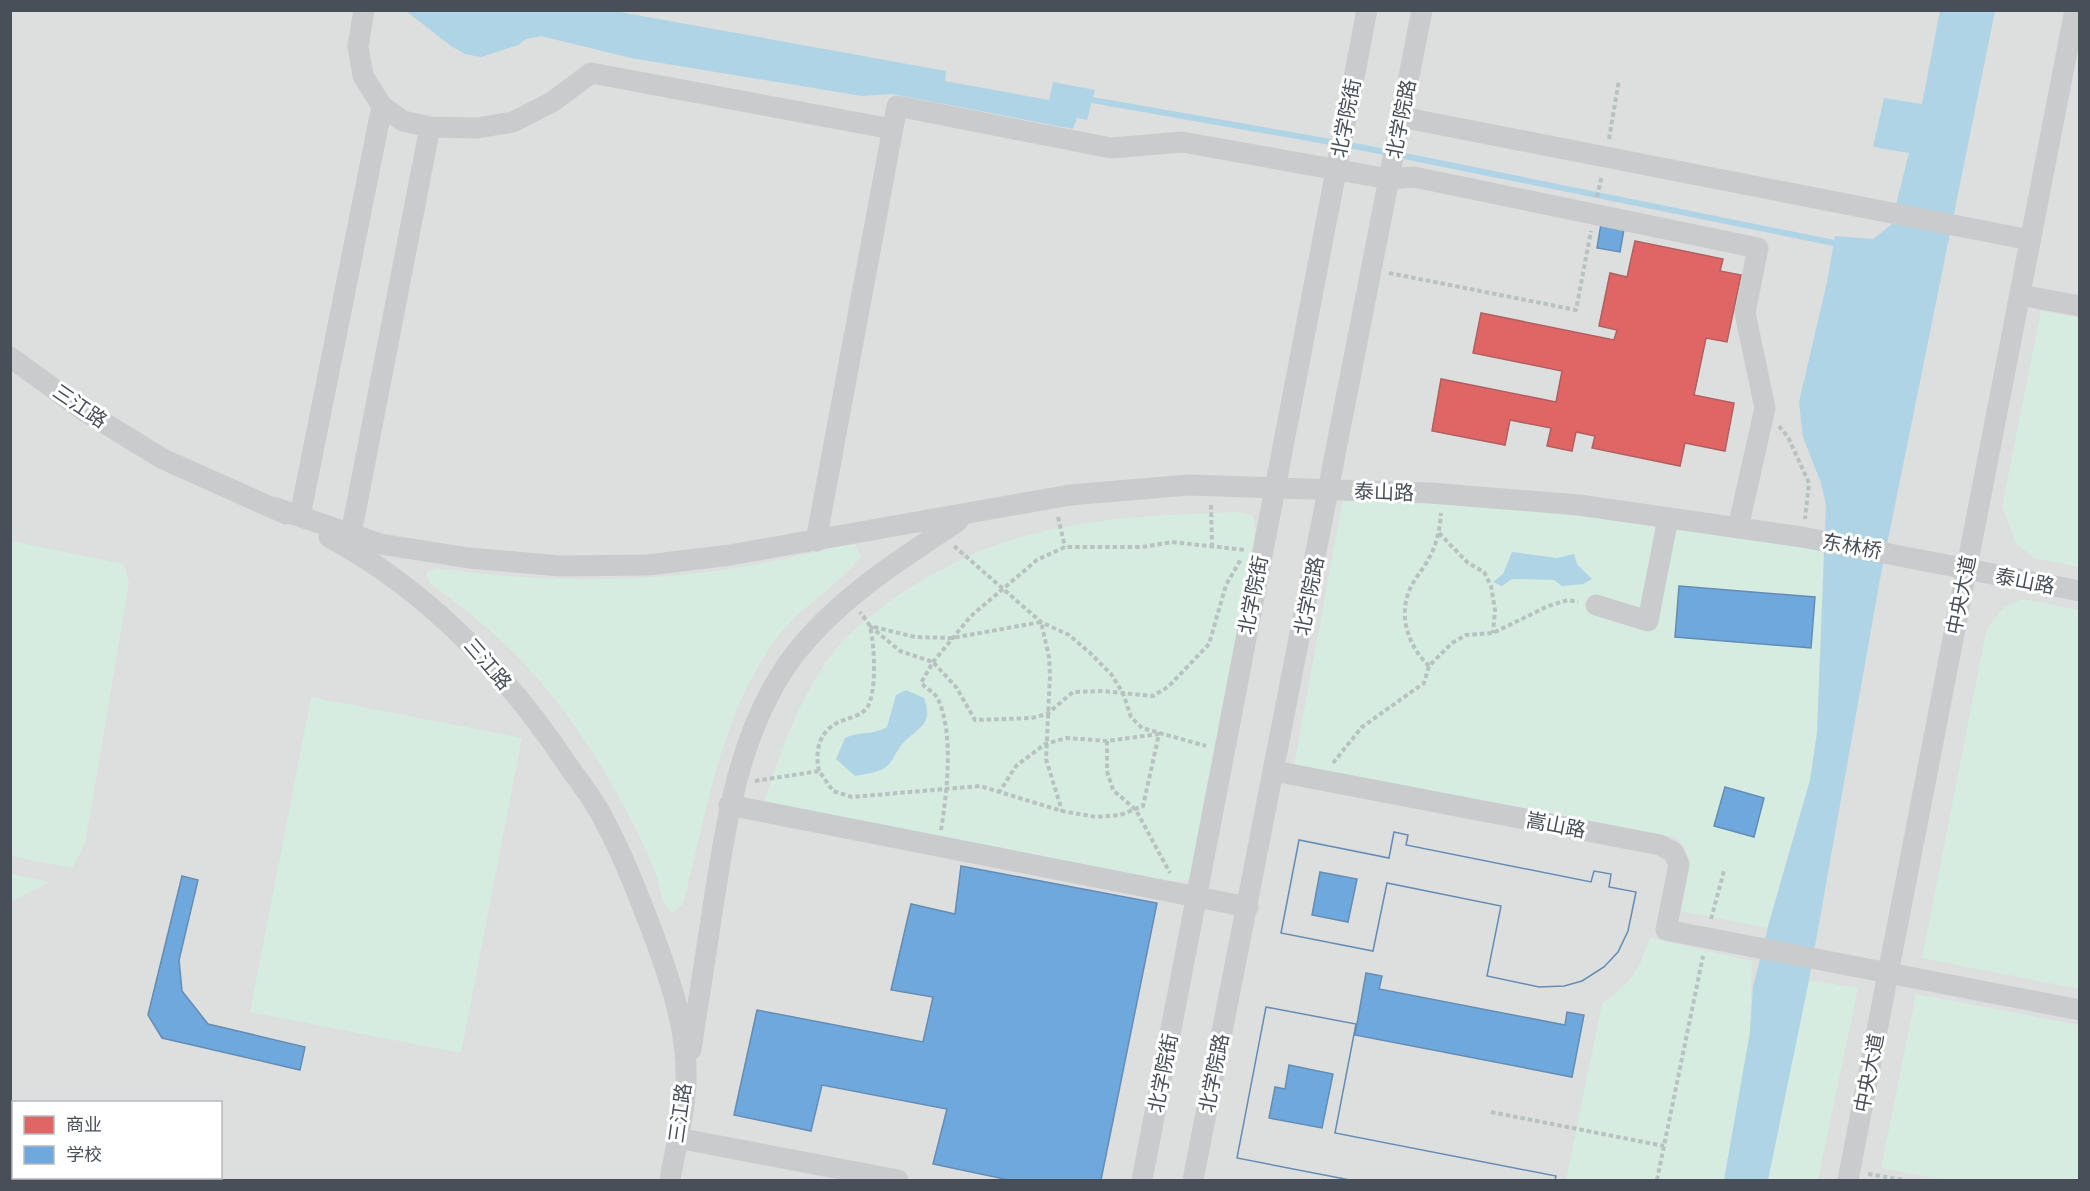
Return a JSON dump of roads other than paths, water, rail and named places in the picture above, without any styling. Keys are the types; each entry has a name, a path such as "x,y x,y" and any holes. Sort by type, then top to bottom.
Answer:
{"street":[{"name":"北学院街","path":"1142,1180 1190,895 1223,751 1254,552 1274,488 1367,10"},
{"name":"北学院路","path":"1193,1180 1422,10"},
{"name":"中央大道","path":"1849,1175 2074,10"},
{"path":"364,12 358,46 363,76 382,106 403,121 430,127 477,128 513,122 552,102 591,73 892,129"},
{"path":"300,516 382,106"},
{"path":"816,541 897,106 1111,148 1182,142 1389,179 1414,177 1758,248 1744,313 1765,408 1738,528"},
{"path":"1401,117 2030,240"},
{"path":"351,534 430,127"},
{"path":"2020,295 2079,306"},
{"name":"三江路","path":"10,357 83,410 163,459 273,507 368,558 450,622 499,674 554,744 603,818 638,893 664,964 680,1020 686,1082 670,1180"},
{"name":"泰山路","path":"273,507 380,544 469,558 561,566 648,565 816,541 1054,499 1188,485 1442,494 1579,504 1802,537"},
{"path":"686,1082 729,805 766,701 794,656 824,621 898,561 966,515"},
{"path":"1596,605 1648,621 1668,518"},
{"name":"东林桥","path":"1802,537 1901,555"},
{"name":"泰山路","path":"1901,555 2079,591"},
{"name":"嵩山路","path":"1274,771 1660,845 1673,852 1679,864 1666,930 2079,1010"},
{"path":"729,805 1248,907"},
{"path":"677,1137 898,1180"}],"water":[{"path":"406,11 614,11 946,71 945,81 1049,100 1053,82 1095,90 1087,120 1077,118 1073,129 892,94 862,96 631,58 541,36 526,39 518,45 481,57 465,54 451,46"},
{"path":"1940,11 1995,11 1880,579 1809,980 1768,1180 1724,1180 1750,1032 1753,987 1810,780 1817,733 1826,505 1821,483 1803,437 1799,402 1827,282 1835,236 1873,239 1891,225 1909,153 1873,147 1884,98 1922,104"},
{"path":"1512,552 1557,558 1574,554 1577,564 1592,579 1583,584 1562,586 1554,580 1512,579 1502,586 1493,582 1503,574"},
{"path":"906,690 924,698 927,708 925,722 900,747 886,767 877,772 855,776 836,759 845,738 887,727 896,695"}],"waterway":[{"path":"1092,100 1365,148 1834,243"}]}
